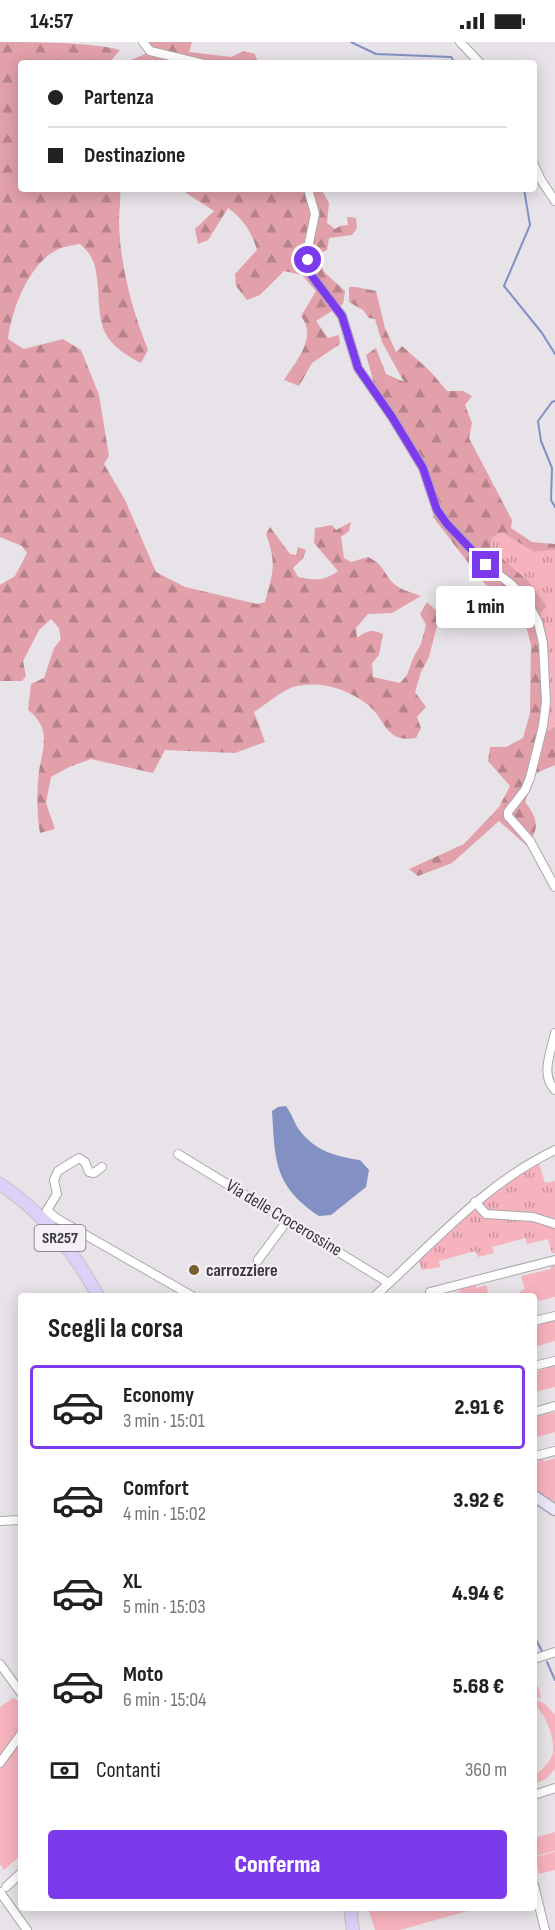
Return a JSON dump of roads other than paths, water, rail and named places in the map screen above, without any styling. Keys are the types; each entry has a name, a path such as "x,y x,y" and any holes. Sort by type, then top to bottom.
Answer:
{"main road":[{"name":"SR257","path":"5,1187 44,1219 65,1243 96,1293"},
{"path":"537,1498 555,1510"},
{"path":"350,1911 353,1930"}],"street":[{"path":"143,42 150,51 188,60"},
{"path":"460,42 477,60"},
{"path":"537,171 555,201"},
{"path":"310,192 315,214 307,252 312,276 342,316 358,368 392,417 423,468 437,510 447,524 486,565 525,598 538,621 543,643 546,702 543,726 530,778 525,790 508,812 508,816 530,841 555,887"},
{"path":"555,1033 547,1078 555,1090"},
{"path":"378,1293 475,1202 529,1164 555,1150"},
{"name":"Via delle Crocerossine","path":"178,1154 389,1283"},
{"path":"102,1167 94,1173 89,1172 85,1162 79,1158 58,1171 54,1180 57,1194 47,1210 56,1218 187,1293"},
{"path":"475,1202 486,1214 533,1217 555,1224"},
{"path":"258,1260 287,1221"},
{"path":"430,1292 555,1260"},
{"path":"537,1321 555,1316"},
{"path":"537,1365 555,1361"},
{"path":"537,1411 555,1406"},
{"path":"539,1455 555,1451"},
{"path":"0,1521 18,1520"},
{"path":"537,1658 555,1652"},
{"path":"0,1664 18,1689"},
{"path":"0,1763 18,1738"},
{"path":"537,1794 555,1788"},
{"path":"18,1876 3,1890 27,1930"},
{"path":"537,1897 545,1930"}],"water":[{"path":"286,1106 298,1129 313,1144 335,1155 360,1160 369,1170 366,1187 331,1215 319,1216 304,1205 285,1183 280,1171 274,1144 272,1111"}],"waterway":[{"path":"351,42 376,54 451,57 453,60"},
{"path":"524,192 530,225 504,286 542,333 555,354"},
{"path":"555,401 538,421 541,441 552,468 551,500 555,507"},
{"path":"537,1642 542,1651"},
{"path":"547,1662 555,1680"}],"place":[{"name":"carrozziere","path":"194,1270"}]}
